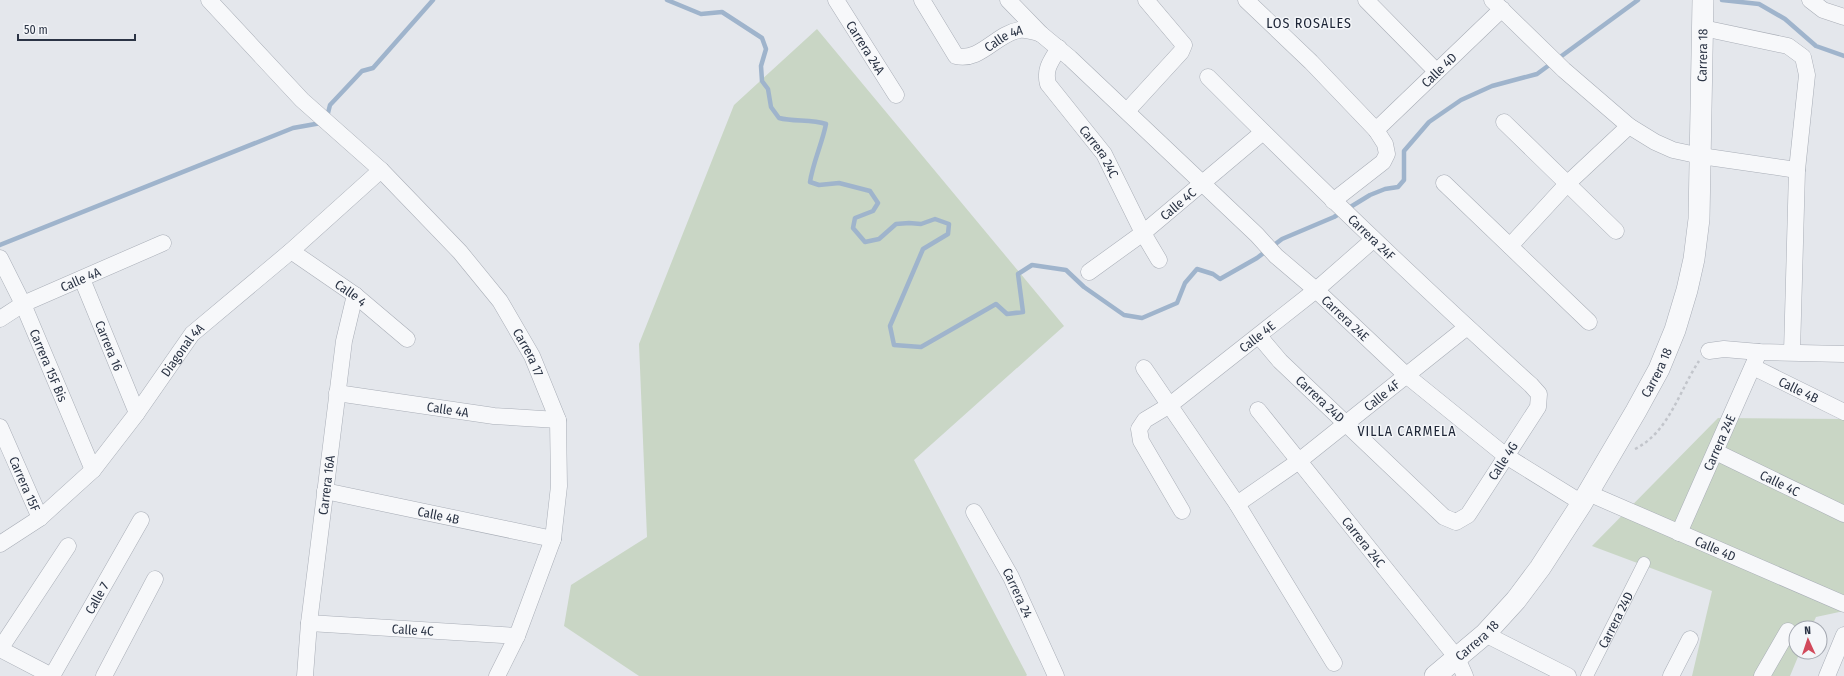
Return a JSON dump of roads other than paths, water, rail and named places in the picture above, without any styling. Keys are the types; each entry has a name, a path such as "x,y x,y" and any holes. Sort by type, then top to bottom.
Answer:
{"street":[{"name":"Carrera 17","path":"209,0 302,100 381,170 460,252 500,301 532,356 558,420 559,486 553,539 517,636 497,676"},
{"name":"Carrera 24A","path":"836,0 896,96"},
{"name":"Calle 4A","path":"922,0 956,56 970,58 999,39 1015,31 1022,30 1041,34"},
{"path":"1008,0 1041,34 1059,48 1127,111 1181,52 1184,45 1146,0"},
{"path":"1246,0 1311,62 1376,130 1385,144 1387,154 1383,162 1339,207"},
{"path":"1366,0 1436,71"},
{"path":"1810,0 1823,10 1844,17"},
{"path":"1497,5 1564,70 1629,126 1655,142 1673,150 1701,156 1798,170"},
{"name":"Calle 4D","path":"1376,130 1436,71 1497,5"},
{"path":"1703,15 1788,46 1803,57 1807,75 1798,170 1792,352"},
{"name":"Carrera 18","path":"1435,676 1461,667 1485,634 1516,600 1540,568 1585,498 1659,369 1675,330 1687,290 1694,259 1699,219 1703,15"},
{"name":"Carrera 24C","path":"1059,48 1047,68 1046,76 1048,84 1104,154 1143,233 1160,260"},
{"name":"Carrera 24F","path":"1208,77 1373,240 1539,394"},
{"name":"Carrera 24E","path":"1127,111 1257,235 1276,256 1316,290 1406,375 1506,456 1585,498"},
{"path":"1504,122 1616,231"},
{"path":"1510,246 1567,184 1629,126"},
{"name":"Calle 4C","path":"1089,272 1143,233 1262,132"},
{"name":"Diagonal 4A","path":"0,544 40,518 93,470 138,413 192,334 291,251 381,170"},
{"path":"1444,183 1589,322"},
{"name":"Calle 4E","path":"1182,511 1141,441 1139,429 1145,420 1170,405 1259,336 1316,290 1373,240"},
{"name":"Calle 4A","path":"0,319 23,304 163,243"},
{"name":"Calle 4","path":"291,251 355,295 407,339"},
{"name":"Carrera 15F Bis","path":"1,261 23,304 93,470"},
{"name":"Carrera 16","path":"82,278 138,413"},
{"name":"Carrera 16A","path":"305,676 309,623 337,393 344,341 355,295"},
{"name":"Calle 4F","path":"1237,504 1299,461 1467,327"},
{"name":"Carrera 24D","path":"1259,336 1280,361 1444,517 1456,522"},
{"path":"1709,351 1724,349 1759,352 1844,354"},
{"name":"Carrera 24E","path":"1679,533 1759,352"},
{"name":"Calle 4B","path":"1753,367 1844,412"},
{"path":"1144,368 1237,504 1334,663"},
{"name":"Calle 4A","path":"337,393 494,416 558,420"},
{"name":"Calle 4G","path":"1456,522 1468,514 1538,407 1539,394"},
{"name":"Carrera 24C","path":"1258,410 1461,667"},
{"name":"Carrera 15F","path":"0,427 40,518"},
{"name":"Calle 4C","path":"1716,452 1844,514"},
{"name":"Calle 4B","path":"325,491 553,539"},
{"name":"Calle 4D","path":"1585,498 1679,533 1844,604"},
{"name":"Carrera 24","path":"974,512 1011,577 1056,676"},
{"name":"Calle 7","path":"52,676 141,520"},
{"path":"52,676 0,649 68,546"},
{"name":"Carrera 24D","path":"1587,676 1644,564"},
{"path":"104,676 155,579"},
{"name":"Calle 4C","path":"309,623 517,636"},
{"path":"1762,676 1788,631"},
{"path":"1485,634 1568,676"},
{"path":"1827,676 1839,661 1844,635"},
{"path":"1671,676 1690,639"}],"waterway":[{"path":"327,117 330,105 362,71 373,68 433,0"},
{"path":"667,0 701,14 722,12 762,38 766,49 761,66 762,81 768,89 771,107 779,118 826,124 810,182 819,185 839,183 870,191 878,203 873,211 855,218 853,228 865,242 879,239 896,224 921,224 935,219 949,224 948,234 923,249 890,326 894,345 921,347 996,304 1007,314 1023,312 1018,274 1032,265 1066,270 1084,287 1124,315 1142,318 1177,303 1185,283 1197,269 1213,274 1220,279 1257,258 1282,239 1334,217 1370,195 1385,189 1398,187 1404,180 1404,151 1429,122 1461,100 1492,86 1537,74 1638,0"},
{"path":"1722,0 1759,4 1785,19 1816,46 1844,56"},
{"path":"0,245 293,128 321,123"}],"district":[{"name":"LOS ROSALES","path":"1309,23"},
{"name":"VILLA CARMELA","path":"1407,431"}]}
